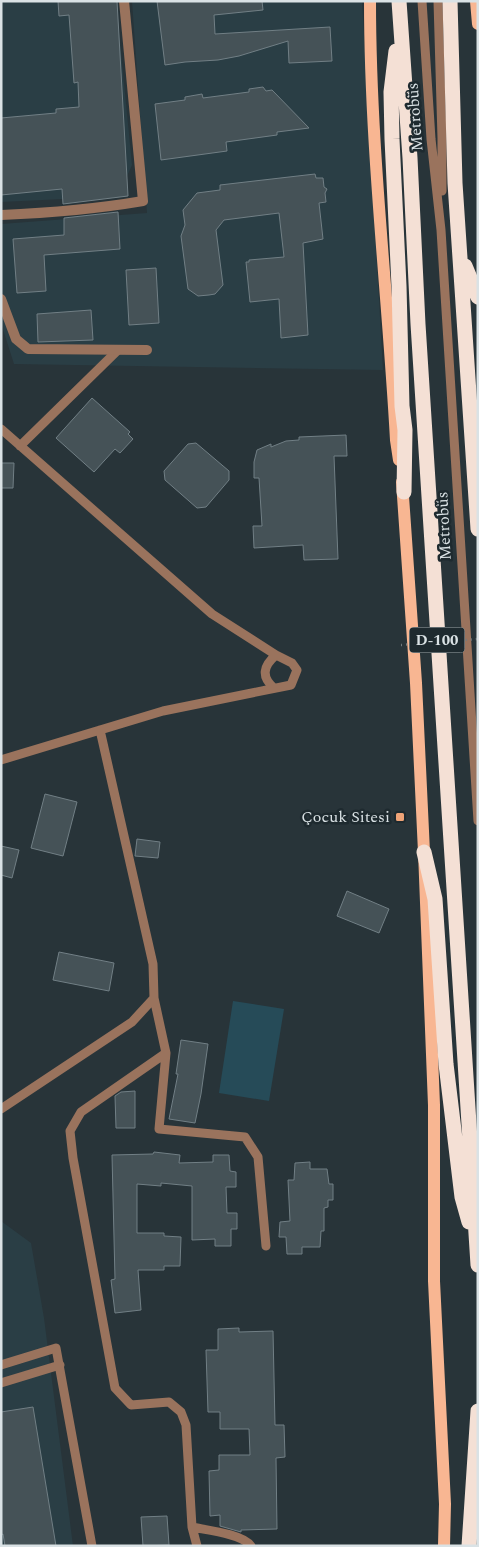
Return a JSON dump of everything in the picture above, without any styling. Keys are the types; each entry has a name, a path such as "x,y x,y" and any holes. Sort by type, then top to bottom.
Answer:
{"highway":[{"name":"D-100","path":"399,1 478,1265"},
{"path":"450,1 456,183 478,529"},
{"path":"400,33 394,56 391,92 402,397 405,430 404,492"},
{"path":"461,256 478,297"},
{"path":"424,852 435,899 446,1056 457,1166 462,1197 477,1248"},
{"path":"469,1546 478,1410"}],"main road":[{"path":"370,1 370,46 377,169 396,440 404,492 424,852 434,1105 434,1281 445,1504 444,1546"},
{"path":"476,1 478,24"}],"street":[{"path":"1,215 57,213 143,201 124,1"},
{"path":"1,299 16,339 28,349 147,350"}],"lane":[{"name":"Metrobüs","path":"422,1 431,138 441,230 478,821"},
{"name":"Metrobüs","path":"438,1 442,138 441,230"},
{"path":"20,446 118,350"},
{"path":"1,429 212,614 276,655 292,663 297,670 291,685 163,712 1,760"},
{"path":"274,688 265,678 265,672 266,666 276,655"},
{"path":"100,730 153,964 154,998 166,1053 158,1129 244,1137 258,1157 266,1246"},
{"path":"1,1109 132,1022 154,998"},
{"path":"166,1053 81,1112 70,1131 73,1158 115,1388 131,1405 169,1402 182,1412 186,1425 192,1527 197,1546"},
{"path":"1,1365 56,1348 92,1546"},
{"path":"1,1383 60,1365"},
{"path":"192,1527 231,1536 248,1542 251,1546"}],"path":[{"path":"401,645 478,639"}],"shaded area":[{"path":"1,1 116,1 132,165 123,185 105,197 1,202"},
{"path":"132,1 362,1 383,370 14,364 1,323 1,224 147,213"},
{"path":"233,1001 284,1009 269,1101 219,1093"},
{"path":"1,1221 31,1243 44,1318 73,1546 1,1546"}],"building":[{"path":"58,1 117,1 128,196 63,204 62,189 1,195 1,118 56,113 56,109 79,107 78,82 74,83 69,15 59,16"},
{"path":"157,1 262,1 263,10 214,15 215,34 330,27 332,61 289,63 288,41 239,56 165,65"},
{"path":"263,87 266,91 272,90 309,128 277,132 277,135 226,142 227,151 161,160 155,104 185,100 185,97 202,94 203,98 249,92 249,89"},
{"path":"315,174 316,178 323,178 324,187 327,189 325,193 326,202 319,203 323,239 303,243 308,335 281,338 279,299 250,302 246,262 249,262 249,260 284,257 279,213 224,220 216,230 223,285 215,294 209,295 198,296 188,289 181,236 185,225 183,210 197,193 220,190 220,185"},
{"path":"118,212 120,249 44,255 46,291 17,293 13,239 64,235 64,218"},
{"path":"156,268 159,323 129,325 126,270"},
{"path":"91,310 93,340 38,342 37,314"},
{"path":"92,398 130,432 128,434 133,439 120,453 115,449 94,472 56,438"},
{"path":"346,435 347,456 334,456 338,559 304,560 303,545 254,548 253,526 262,526 259,478 254,478 254,462 257,450 271,444 271,447 286,441 299,440 299,437"},
{"path":"196,443 229,471 229,480 206,507 197,508 165,480 164,471 188,444"},
{"path":"1,463 14,463 13,488 1,488"},
{"path":"45,794 77,802 63,856 31,848"},
{"path":"137,839 160,842 158,858 135,856"},
{"path":"1,846 19,850 12,878 1,875"},
{"path":"347,891 389,909 379,933 337,916"},
{"path":"59,952 114,963 109,991 53,980"},
{"path":"181,1040 208,1044 195,1123 169,1119 178,1074 176,1074"},
{"path":"135,1091 135,1128 116,1128 115,1096 121,1092"},
{"path":"154,1152 180,1155 179,1163 213,1162 213,1155 229,1155 230,1171 236,1172 236,1187 226,1187 227,1213 237,1213 237,1229 231,1229 231,1246 215,1246 215,1239 192,1240 192,1186 161,1183 161,1186 137,1184 137,1233 164,1233 164,1236 181,1237 180,1266 164,1266 164,1270 138,1270 141,1310 115,1313 111,1280 115,1279 112,1155 153,1154"},
{"path":"310,1162 310,1169 327,1169 329,1184 333,1184 333,1200 328,1200 328,1207 324,1208 324,1231 321,1231 320,1247 302,1247 302,1254 287,1254 286,1237 279,1237 280,1222 290,1221 288,1180 294,1180 295,1163"},
{"path":"239,1328 239,1332 273,1331 275,1425 284,1425 285,1457 276,1458 277,1529 241,1530 241,1532 220,1526 220,1515 210,1516 209,1471 219,1470 219,1455 250,1455 249,1429 220,1429 220,1412 208,1412 206,1350 218,1350 218,1329"},
{"path":"33,1407 56,1546 5,1546 3,1534 1,1535 1,1412"},
{"path":"167,1516 169,1545 143,1546 141,1517"}],"place":[{"name":"Çocuk Sitesi","path":"400,817"}]}
